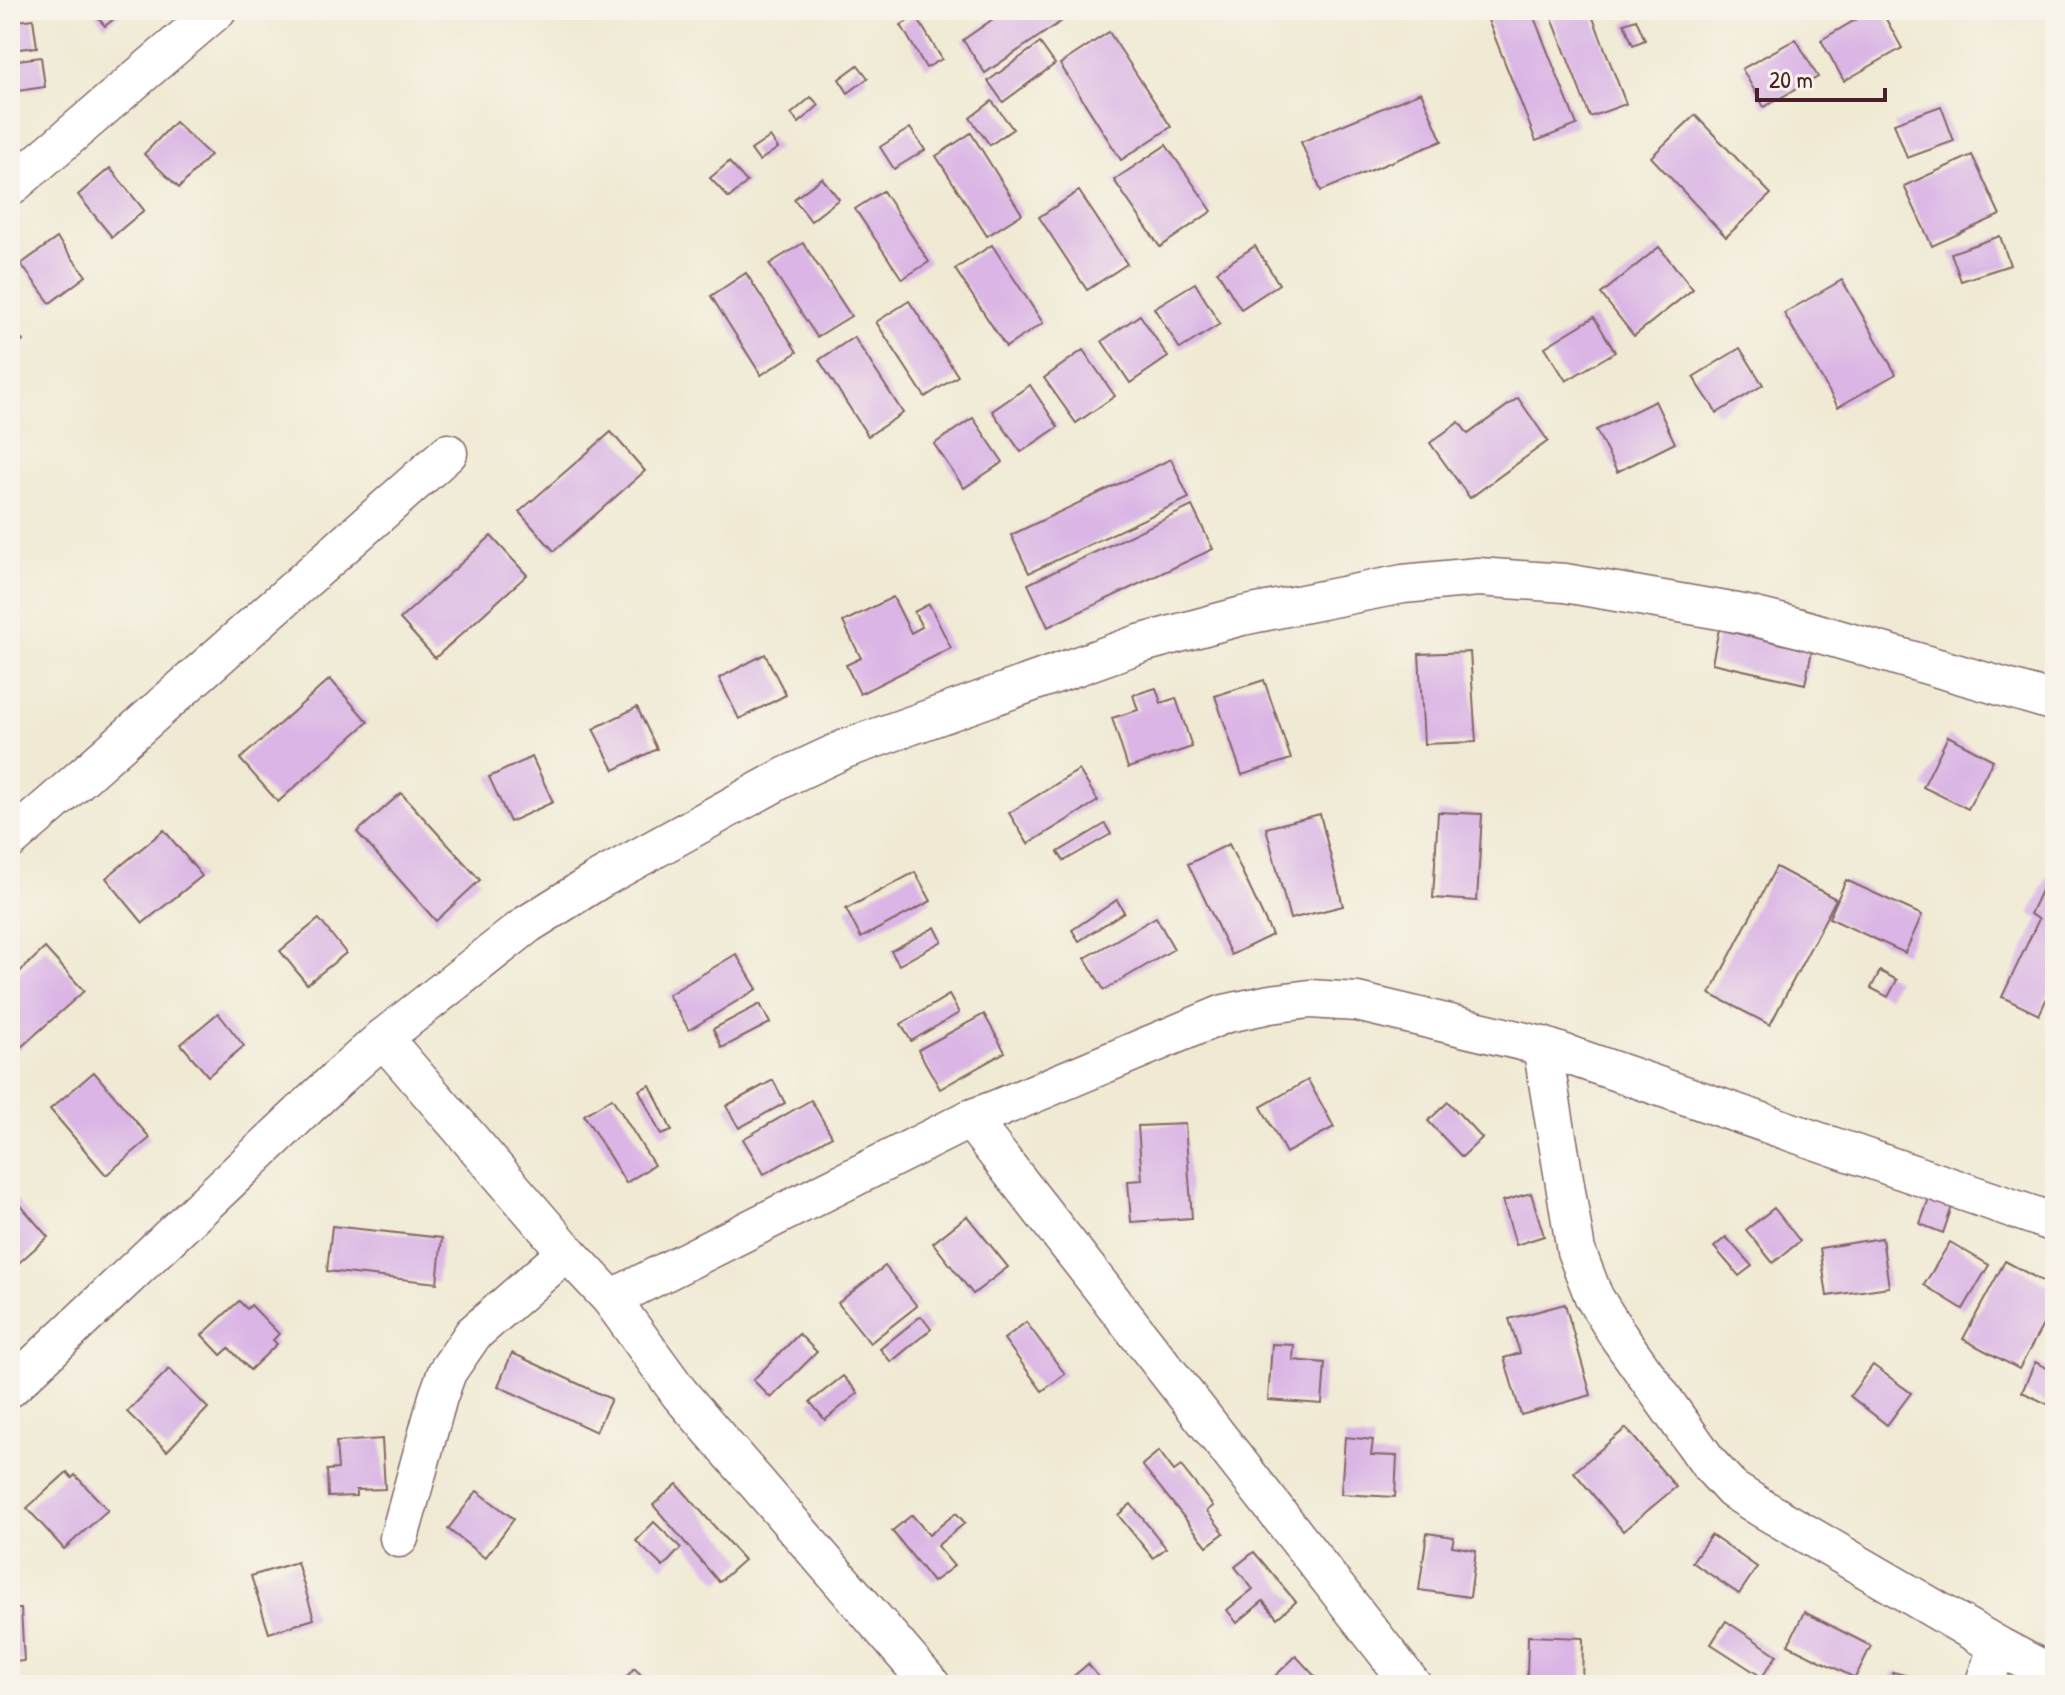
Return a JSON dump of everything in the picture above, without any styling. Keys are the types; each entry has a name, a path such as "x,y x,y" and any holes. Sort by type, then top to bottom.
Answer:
{"street":[{"path":"10,187 217,10"},
{"path":"10,840 448,453"},
{"path":"10,1388 383,1038 528,924 600,879 787,776 845,749 1139,644 1257,613 1403,584 1478,577 1565,583 1743,614 2055,702"},
{"path":"611,1299 970,1119 1224,1014 1310,999 1357,1002 1542,1046 2055,1223"},
{"path":"383,1038 611,1299 680,1394 931,1685"},
{"path":"1542,1046 1580,1263 1594,1297 1619,1337 1710,1465 1742,1496 1998,1646 2055,1676"},
{"path":"970,1119 1412,1685"},
{"path":"399,1538 447,1372 473,1334 567,1252"},
{"path":"1984,1685 1998,1646"}],"building":[{"path":"91,10 125,10 105,26"},
{"path":"1006,10 1078,10 985,73 963,40"},
{"path":"1484,10 1531,10 1577,125 1536,141"},
{"path":"1549,10 1590,10 1626,104 1590,117"},
{"path":"1859,10 1881,10 1902,48 1844,81 1821,40 1855,20 1852,14"},
{"path":"916,16 942,59 926,68 901,25"},
{"path":"33,19 37,47 10,50 10,22"},
{"path":"1636,19 1645,40 1633,45 1624,23"},
{"path":"1109,32 1171,127 1121,160 1060,64"},
{"path":"1796,39 1818,77 1764,107 1742,69"},
{"path":"1040,43 1055,64 1003,102 988,81"},
{"path":"41,57 45,87 10,92 10,61"},
{"path":"858,65 868,78 848,93 839,79"},
{"path":"1421,92 1442,141 1321,191 1301,142"},
{"path":"811,97 819,105 799,123 791,114"},
{"path":"992,101 1013,129 990,145 970,118"},
{"path":"1941,106 1954,141 1907,158 1894,123"},
{"path":"1695,115 1771,194 1726,237 1651,157"},
{"path":"175,122 210,155 179,188 144,154"},
{"path":"910,128 925,150 894,169 880,147"},
{"path":"971,133 1022,214 987,236 936,156"},
{"path":"770,137 778,148 759,161 751,150"},
{"path":"1166,145 1212,211 1160,247 1114,180"},
{"path":"1972,155 2000,215 1932,246 1904,186"},
{"path":"729,162 747,182 729,198 710,178"},
{"path":"110,168 144,210 112,237 78,195"},
{"path":"822,178 839,199 811,221 794,199"},
{"path":"883,191 929,262 902,279 855,209"},
{"path":"1079,191 1127,264 1087,290 1039,217"},
{"path":"2000,236 2010,265 1961,281 1951,253"},
{"path":"57,238 86,276 50,303 21,264"},
{"path":"803,243 851,316 817,337 769,264"},
{"path":"992,245 1043,323 1006,347 955,269"},
{"path":"1255,246 1279,284 1241,309 1217,271"},
{"path":"1659,247 1693,289 1634,336 1601,294"},
{"path":"746,273 797,352 761,375 711,296"},
{"path":"1842,280 1896,374 1838,407 1784,313"},
{"path":"1195,283 1220,324 1180,349 1154,308"},
{"path":"909,301 958,376 925,397 876,322"},
{"path":"1140,315 1168,357 1130,383 1102,341"},
{"path":"1594,317 1615,352 1566,381 1545,347"},
{"path":"10,324 23,341 10,351"},
{"path":"854,337 903,413 868,436 819,360"},
{"path":"1740,348 1763,385 1717,413 1693,377"},
{"path":"1083,350 1115,396 1076,423 1044,378"},
{"path":"1030,385 1058,427 1021,452 992,411"},
{"path":"1518,398 1548,441 1470,498 1430,443 1459,422 1468,434"},
{"path":"1655,401 1675,443 1617,472 1596,430"},
{"path":"973,418 1003,462 964,488 934,444"},
{"path":"611,432 645,471 554,551 519,512"},
{"path":"1171,459 1189,498 1029,573 1011,535"},
{"path":"1192,506 1213,549 1048,627 1028,584"},
{"path":"491,536 527,575 435,658 400,619"},
{"path":"893,597 911,633 922,627 914,612 929,604 951,648 860,694 846,665 861,658 843,622"},
{"path":"1719,629 1812,651 1805,684 1712,663"},
{"path":"1470,652 1476,742 1424,744 1419,654"},
{"path":"765,654 786,695 739,719 719,678"},
{"path":"330,679 368,722 278,802 240,759"},
{"path":"1264,680 1291,759 1242,775 1215,696"},
{"path":"1156,688 1161,703 1176,698 1192,747 1128,768 1112,718 1138,710 1133,695"},
{"path":"637,707 657,749 614,770 593,729"},
{"path":"1948,736 1993,760 1968,809 1923,787"},
{"path":"532,757 553,802 510,822 489,777"},
{"path":"1079,770 1098,801 1028,844 1009,813"},
{"path":"401,793 480,880 436,921 357,832"},
{"path":"1438,812 1482,814 1477,901 1433,898"},
{"path":"1320,814 1343,906 1290,919 1266,828"},
{"path":"1105,824 1111,834 1064,861 1058,852"},
{"path":"164,830 202,876 143,923 106,878"},
{"path":"1229,844 1272,935 1231,955 1188,864"},
{"path":"2055,860 2055,981 2039,1015 2002,997 2039,919 2030,914"},
{"path":"1776,867 1836,899 1770,1025 1710,994"},
{"path":"915,872 931,901 861,938 846,909"},
{"path":"1846,880 1922,915 1905,953 1829,918"},
{"path":"1117,900 1124,912 1079,941 1072,930"},
{"path":"1156,917 1174,949 1104,990 1085,958"},
{"path":"319,919 346,953 307,984 280,951"},
{"path":"935,927 942,941 899,965 891,951"},
{"path":"45,948 84,991 10,1057 10,981"},
{"path":"736,954 757,989 689,1030 668,995"},
{"path":"1880,971 1897,980 1888,997 1871,988"},
{"path":"949,995 959,1013 911,1041 901,1024"},
{"path":"760,1004 770,1023 722,1048 713,1029"},
{"path":"218,1013 244,1046 208,1076 181,1044"},
{"path":"984,1014 1005,1052 940,1089 918,1050"},
{"path":"94,1072 150,1138 106,1175 50,1109"},
{"path":"773,1080 785,1103 739,1128 726,1106"},
{"path":"1308,1080 1334,1127 1286,1153 1261,1107"},
{"path":"650,1085 672,1131 661,1135 639,1090"},
{"path":"612,1098 654,1165 626,1183 584,1115"},
{"path":"811,1100 832,1136 764,1174 743,1139"},
{"path":"1448,1102 1482,1138 1462,1157 1428,1121"},
{"path":"1185,1124 1192,1218 1131,1222 1128,1181 1142,1180 1138,1126"},
{"path":"1531,1193 1544,1236 1516,1245 1503,1201"},
{"path":"1931,1193 1954,1201 1943,1233 1920,1224"},
{"path":"16,1200 48,1237 12,1269 10,1206"},
{"path":"1774,1208 1800,1241 1773,1263 1746,1230"},
{"path":"967,1216 1008,1267 973,1294 933,1243"},
{"path":"332,1226 442,1238 437,1283 327,1271"},
{"path":"1726,1237 1752,1266 1739,1276 1714,1247"},
{"path":"1882,1238 1889,1287 1827,1296 1820,1248"},
{"path":"1950,1242 1989,1265 1963,1309 1924,1285"},
{"path":"2005,1261 2055,1288 2055,1303 2019,1369 1963,1339"},
{"path":"885,1266 917,1306 870,1343 838,1303"},
{"path":"239,1301 247,1309 251,1305 279,1334 273,1340 277,1344 250,1370 229,1348 221,1355 202,1335"},
{"path":"1565,1304 1591,1395 1521,1415 1504,1358 1520,1353 1509,1319"},
{"path":"921,1316 931,1329 891,1362 880,1349"},
{"path":"1026,1322 1065,1374 1042,1391 1004,1339"},
{"path":"799,1334 817,1352 771,1398 753,1380"},
{"path":"1272,1344 1294,1345 1293,1360 1325,1363 1322,1404 1268,1400"},
{"path":"512,1353 611,1399 596,1432 498,1386"},
{"path":"2035,1362 2055,1372 2055,1394 2049,1405 2022,1392"},
{"path":"1873,1365 1911,1393 1887,1425 1850,1396"},
{"path":"169,1369 208,1408 167,1451 127,1412"},
{"path":"843,1376 858,1393 825,1420 810,1402"},
{"path":"1626,1428 1676,1487 1623,1531 1574,1472"},
{"path":"1345,1437 1373,1440 1371,1455 1397,1456 1395,1497 1341,1494"},
{"path":"382,1439 385,1489 356,1490 356,1496 328,1497 327,1470 338,1469 336,1442"},
{"path":"1159,1451 1174,1471 1181,1466 1213,1506 1207,1511 1224,1533 1207,1546 1142,1465"},
{"path":"67,1472 72,1478 75,1475 108,1510 64,1549 27,1508"},
{"path":"677,1484 744,1560 719,1582 653,1505"},
{"path":"477,1491 514,1519 485,1558 448,1529"},
{"path":"1131,1504 1166,1548 1153,1558 1118,1515"},
{"path":"956,1513 965,1523 937,1546 954,1566 933,1582 892,1531 912,1515 929,1535"},
{"path":"654,1522 681,1548 663,1567 636,1541"},
{"path":"1427,1533 1454,1537 1452,1546 1476,1550 1470,1597 1419,1590"},
{"path":"1711,1535 1757,1567 1739,1594 1692,1562"},
{"path":"1254,1552 1296,1602 1277,1618 1263,1601 1237,1623 1227,1610 1253,1589 1235,1567"},
{"path":"297,1562 314,1619 269,1633 251,1576"},
{"path":"10,1609 21,1609 24,1661 10,1662"},
{"path":"1804,1612 1871,1646 1855,1678 1788,1645"},
{"path":"1726,1621 1777,1655 1762,1677 1711,1644"},
{"path":"1528,1636 1583,1638 1582,1685 1521,1685 1521,1678 1527,1678"},
{"path":"1296,1656 1323,1685 1284,1685 1275,1676"},
{"path":"1088,1664 1105,1685 1063,1685"},
{"path":"634,1668 652,1685 620,1685"},
{"path":"1893,1672 1939,1684 1939,1685 1890,1685"}]}
